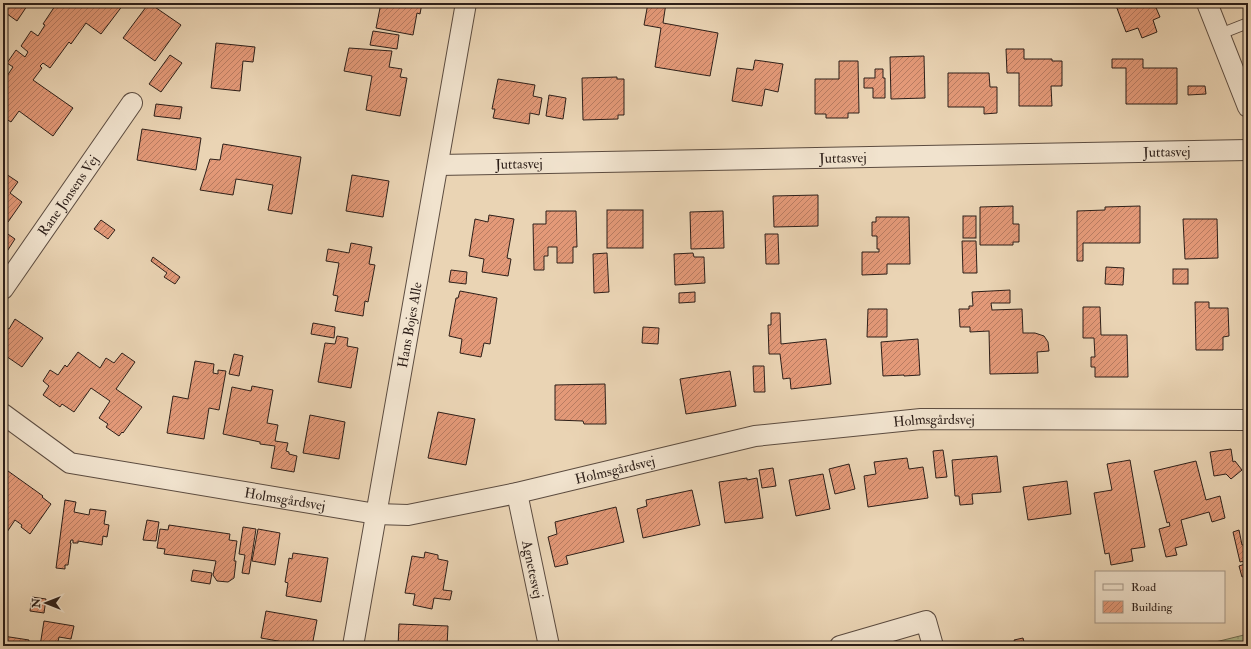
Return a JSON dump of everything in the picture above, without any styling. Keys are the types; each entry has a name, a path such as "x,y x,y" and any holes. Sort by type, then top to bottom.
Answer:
{"street":[{"name":"Hans Bojes Alle","path":"353,646 466,3"},
{"path":"1207,3 1248,108"},
{"name":"Rane Jonsens Vej","path":"5,280 132,102"},
{"name":"Juttasvej","path":"438,165 1248,150"},
{"name":"Holmsgårdsvej","path":"3,414 70,463 376,514 408,515 517,493 755,436 913,419 1248,420"},
{"name":"Agnetesvej","path":"517,493 549,646"},
{"path":"840,646 926,621 933,646"}],"lane":[{"path":"1220,34 1248,23"}],"green space":[{"path":"1248,634 1248,646 1199,646"}],"building":[{"path":"3,3 29,3 17,21 3,11"},
{"path":"57,3 120,3 123,5 101,34 86,23 71,44 69,42 50,68 43,63 40,66 42,68 33,80 73,108 53,136 19,111 11,122 3,117 3,82 13,67 7,63 16,50 25,57 28,52 21,46 31,31 38,36 45,25 43,24"},
{"path":"149,3 181,25 155,61 123,38"},
{"path":"381,3 422,3 420,14 417,13 413,35 376,28"},
{"path":"648,3 666,3 663,23 718,33 710,76 655,67 661,28 644,25"},
{"path":"1115,3 1154,3 1160,17 1153,20 1157,32 1142,38 1138,28 1126,32"},
{"path":"373,31 399,35 397,49 370,45"},
{"path":"216,43 255,47 253,62 243,61 240,91 211,88"},
{"path":"349,48 392,51 389,67 402,69 400,77 407,78 400,116 366,110 372,76 344,71"},
{"path":"1006,49 1024,49 1024,59 1052,59 1052,61 1062,61 1062,86 1051,86 1052,106 1019,106 1019,73 1007,73"},
{"path":"170,55 182,63 161,92 149,84"},
{"path":"924,56 925,98 891,99 890,57"},
{"path":"1112,59 1143,59 1143,68 1177,68 1177,104 1126,104 1126,68 1112,68"},
{"path":"755,60 783,64 778,92 765,89 762,106 732,101 737,68 753,70"},
{"path":"839,61 858,61 859,113 848,113 848,118 826,118 826,114 815,114 815,79 839,79"},
{"path":"875,69 883,69 883,78 885,78 885,98 873,98 873,88 864,88 864,78 875,78"},
{"path":"948,73 989,73 990,87 997,87 997,113 984,114 984,107 948,107"},
{"path":"617,77 617,79 624,79 624,115 618,115 618,119 583,120 582,78"},
{"path":"498,79 535,85 533,96 542,98 539,115 530,113 529,124 493,118 495,109 492,109"},
{"path":"1188,86 1205,86 1206,94 1188,95"},
{"path":"549,95 566,98 563,119 546,116"},
{"path":"156,104 182,107 180,119 154,116"},
{"path":"142,129 201,138 196,170 137,160"},
{"path":"223,144 301,157 292,214 268,210 273,185 236,179 233,195 200,190 210,159 220,160"},
{"path":"3,172 18,182 10,193 22,202 8,222 3,218"},
{"path":"352,175 389,181 383,217 346,211"},
{"path":"818,195 818,226 774,227 773,196"},
{"path":"1013,206 1013,224 1019,224 1019,242 1013,242 1013,245 980,245 980,207"},
{"path":"1140,206 1140,243 1083,243 1083,261 1077,261 1077,211 1105,210 1105,207"},
{"path":"607,210 643,210 643,248 607,248"},
{"path":"546,211 576,211 577,247 573,247 573,263 557,263 557,247 548,247 548,256 544,256 544,270 534,270 533,224 546,224"},
{"path":"723,211 724,248 691,249 690,212"},
{"path":"489,215 514,219 507,258 511,259 508,276 482,272 484,259 469,256 475,219 488,222"},
{"path":"963,216 976,216 976,238 963,238"},
{"path":"876,217 909,217 910,264 887,264 887,274 862,275 862,252 879,252 879,249 877,249 877,236 872,236 872,222 876,222"},
{"path":"1183,219 1217,219 1218,258 1185,259"},
{"path":"101,220 115,230 108,239 94,229"},
{"path":"5,232 15,239 4,256 3,235"},
{"path":"765,234 778,234 779,264 766,264"},
{"path":"962,241 976,241 977,273 963,273"},
{"path":"351,243 372,247 369,264 375,265 368,302 365,301 363,316 335,311 338,296 333,295 339,263 326,261 328,249 349,253"},
{"path":"607,253 609,292 594,293 593,254"},
{"path":"693,253 694,257 704,257 705,283 675,285 674,254"},
{"path":"153,257 180,277 175,284 164,277 167,273 151,261"},
{"path":"1106,267 1124,268 1123,285 1105,284"},
{"path":"1173,269 1188,269 1188,284 1173,284"},
{"path":"451,270 467,272 466,284 449,282"},
{"path":"1010,290 1010,303 991,303 992,310 1022,309 1023,333 1035,333 1044,336 1048,342 1049,351 1037,352 1038,373 990,374 989,331 970,332 970,327 960,327 959,309 969,309 969,306 973,306 972,292"},
{"path":"460,291 497,298 490,344 484,343 481,357 460,353 462,339 449,336 456,298 458,298"},
{"path":"695,292 695,302 679,303 679,293"},
{"path":"1195,302 1209,302 1209,308 1228,308 1229,336 1223,337 1223,350 1196,350"},
{"path":"1083,307 1100,307 1101,335 1127,335 1128,377 1095,377 1095,367 1091,367 1091,357 1095,357 1094,338 1083,338"},
{"path":"868,309 887,309 887,337 867,337"},
{"path":"771,313 780,313 781,344 826,339 831,384 791,389 790,378 783,379 780,354 769,354 768,325 771,325"},
{"path":"15,319 43,338 22,367 3,354 3,330 5,327 9,329"},
{"path":"313,323 335,327 334,338 311,334"},
{"path":"643,327 659,328 658,344 642,343"},
{"path":"337,336 348,338 347,346 358,348 351,388 318,382 325,343 335,344"},
{"path":"918,339 920,375 883,376 881,342"},
{"path":"78,352 100,368 106,358 114,363 122,353 135,362 116,389 142,407 123,433 122,432 119,436 106,427 108,424 99,418 110,401 91,388 74,412 62,404 60,407 43,395 49,386 43,381 50,370 58,375 65,365 67,367"},
{"path":"234,354 243,356 239,376 229,374"},
{"path":"195,361 214,364 213,373 218,374 218,370 226,371 219,410 209,408 204,439 167,433 173,396 188,399"},
{"path":"753,366 764,366 765,392 754,392"},
{"path":"730,371 736,406 686,414 680,379"},
{"path":"605,384 606,424 584,424 583,421 555,420 555,385"},
{"path":"252,386 273,390 267,423 278,425 275,441 288,443 286,451 289,452 289,454 297,456 294,472 271,468 275,446 260,444 260,442 223,434 232,387 251,391"},
{"path":"438,412 475,419 466,465 428,458"},
{"path":"310,415 345,422 339,459 303,453"},
{"path":"1231,449 1233,462 1235,461 1242,470 1231,479 1226,474 1214,476 1210,452"},
{"path":"943,450 947,477 936,478 933,451"},
{"path":"997,456 1001,492 972,494 973,504 960,505 959,496 955,496 952,460"},
{"path":"907,458 909,469 923,467 928,498 868,507 864,476 876,474 874,462"},
{"path":"1130,460 1145,547 1131,549 1133,561 1111,565 1109,553 1105,554 1094,493 1112,490 1107,464"},
{"path":"1196,461 1206,500 1220,496 1225,518 1212,522 1209,512 1181,520 1187,545 1175,548 1177,555 1166,557 1159,529 1170,526 1169,522 1167,523 1154,471"},
{"path":"849,464 855,489 835,494 829,469"},
{"path":"773,468 776,486 762,488 759,470"},
{"path":"8,471 43,496 42,497 51,504 30,534 15,520 7,532 3,529 3,478"},
{"path":"823,474 830,509 796,516 789,480"},
{"path":"747,478 747,480 757,478 763,518 725,523 719,482"},
{"path":"1067,481 1071,514 1028,520 1023,487"},
{"path":"692,490 700,525 643,538 637,509 647,506 646,500"},
{"path":"65,500 76,502 74,512 89,515 90,509 106,511 104,524 109,525 107,537 103,536 102,545 78,541 78,543 73,543 73,540 71,540 68,565 65,565 65,569 56,568"},
{"path":"616,507 624,542 566,556 568,564 555,567 548,537 557,534 555,522"},
{"path":"147,520 159,522 156,541 143,540"},
{"path":"169,525 230,534 229,540 237,541 234,561 236,561 234,578 228,582 217,581 213,575 216,561 164,554 165,549 157,548 160,529 168,530"},
{"path":"243,527 256,529 249,574 242,573 245,555 239,554"},
{"path":"258,529 280,533 275,565 252,561"},
{"path":"1239,530 1242,545 1248,544 1248,560 1240,562 1233,532"},
{"path":"425,552 438,555 438,559 448,561 443,590 452,591 450,600 434,598 432,609 413,605 415,594 405,593 412,556 424,558"},
{"path":"293,553 328,558 321,602 286,596 288,583 285,582 289,558 292,559"},
{"path":"1248,563 1248,575 1242,577 1239,566"},
{"path":"193,570 212,573 210,584 191,581"},
{"path":"32,597 46,599 44,613 30,611"},
{"path":"266,611 317,620 312,646 261,638"},
{"path":"44,621 74,626 71,639 59,637 57,646 40,646"},
{"path":"399,624 448,626 447,646 398,646"},
{"path":"3,636 29,640 28,646 3,646"},
{"path":"1023,638 1025,646 1016,646 1014,640"},
{"path":"473,642 474,646 461,646 461,644"}]}
